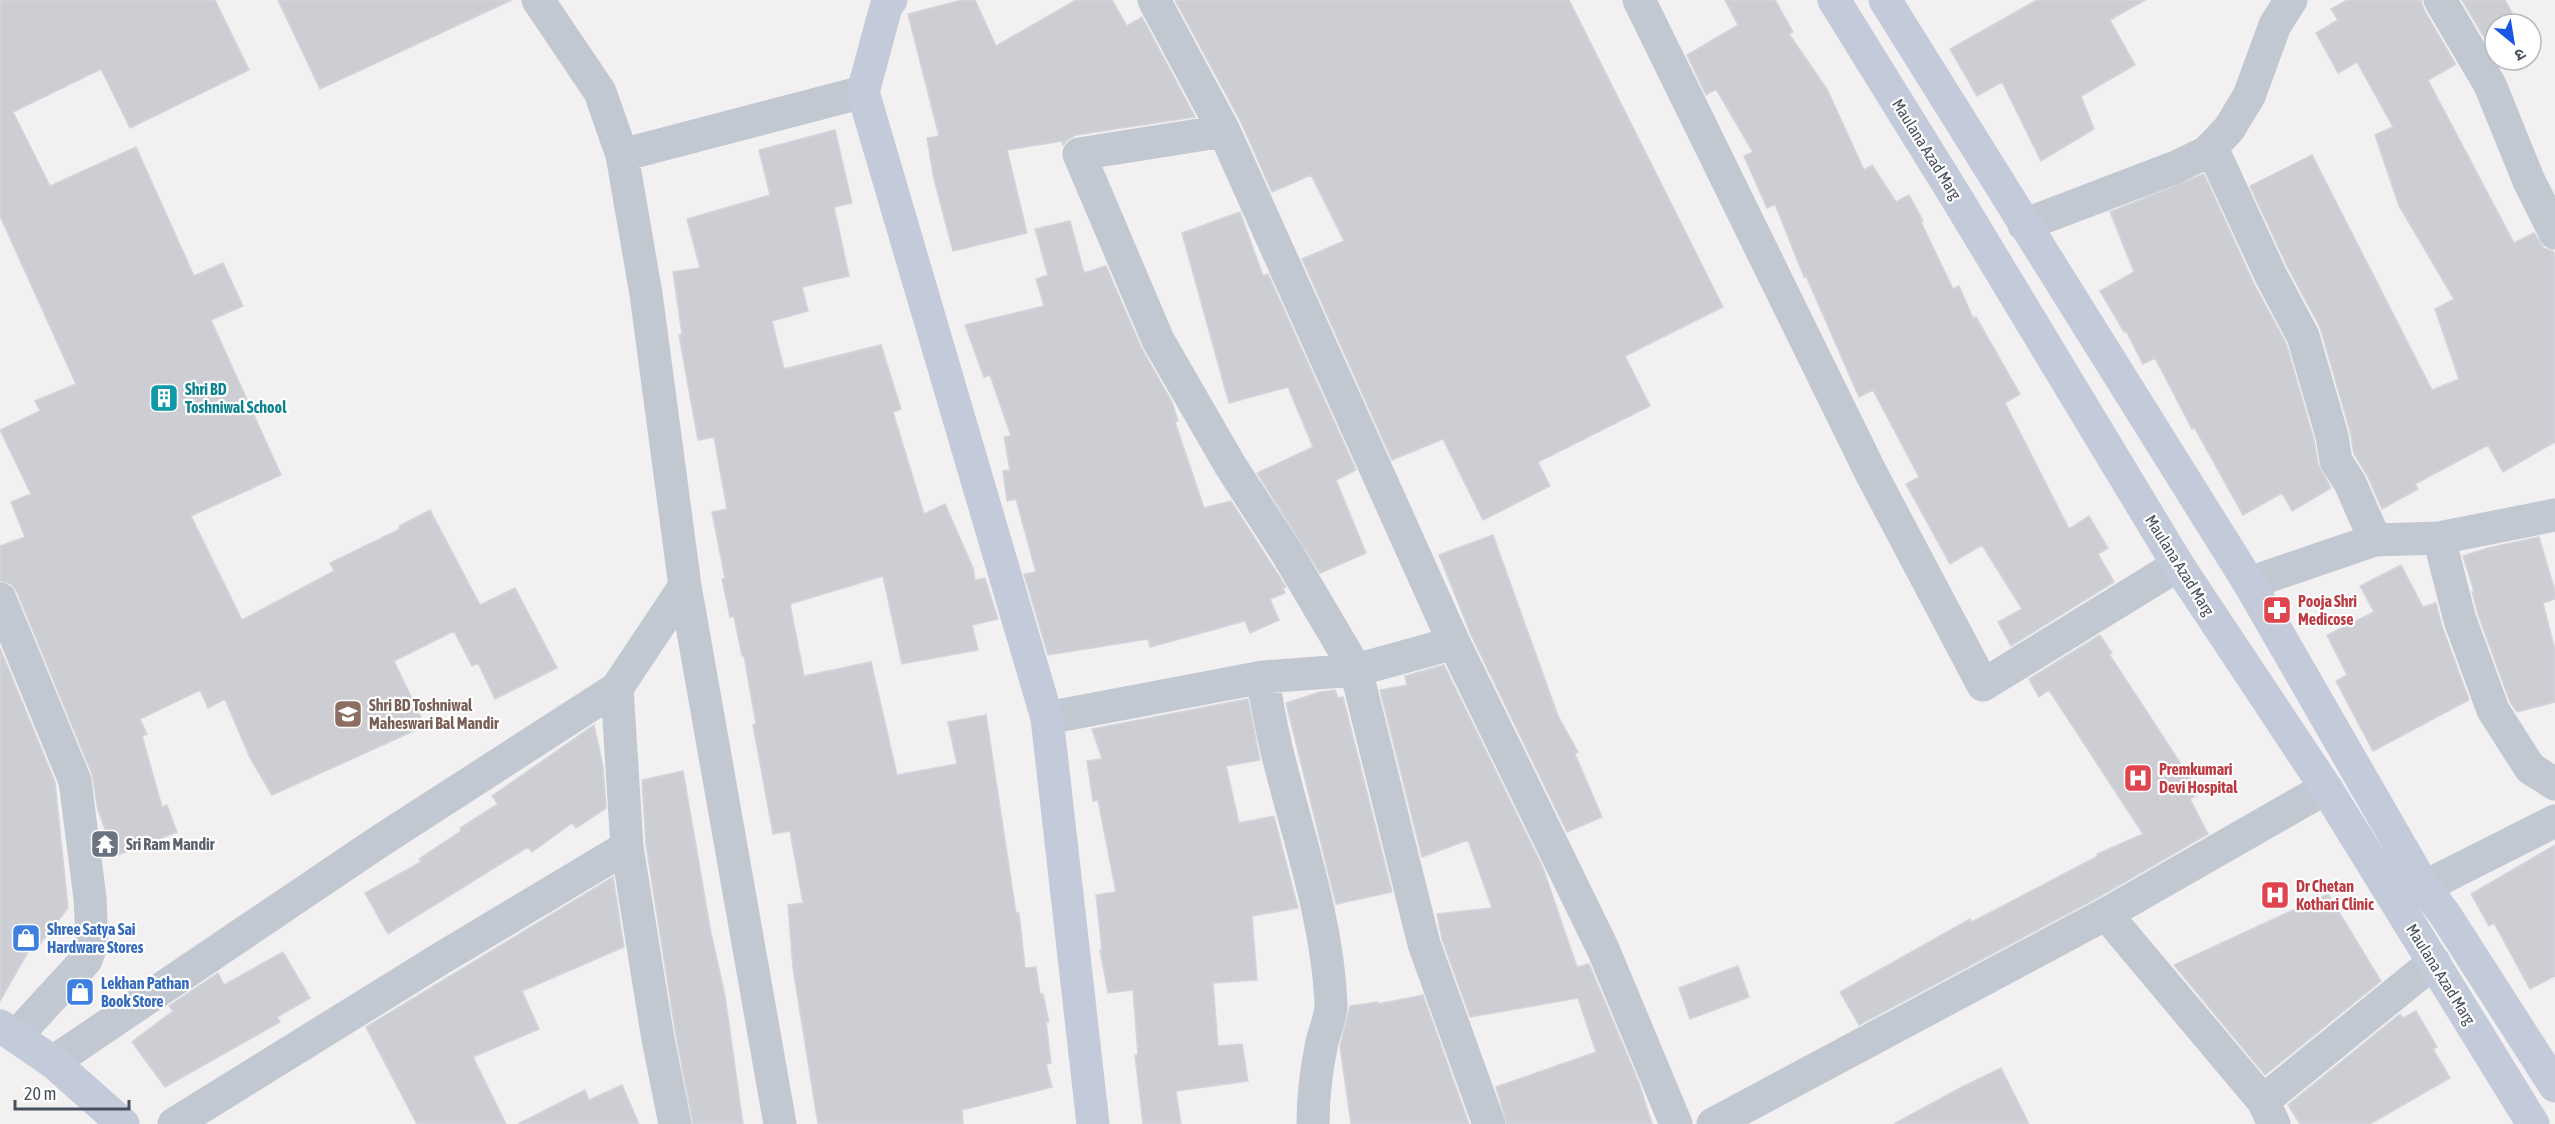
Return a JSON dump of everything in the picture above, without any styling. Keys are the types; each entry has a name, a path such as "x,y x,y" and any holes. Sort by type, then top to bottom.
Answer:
{"main road":[{"path":"891,0 885,6 863,92 1047,718 1093,1124"},
{"name":"Maulana Azad Marg","path":"1834,0 1950,187 2178,565 2326,789 2533,1124"},
{"name":"Maulana Azad Marg","path":"1885,0 2249,583 2424,887 2444,913 2555,1086"},
{"path":"8,1031 53,1062 123,1124"}],"street":[{"path":"538,0 600,92 622,155 646,294 685,586 780,1124"},
{"path":"1154,0 1224,131 1454,643 1603,949 1676,1124"},
{"path":"1639,0 1871,473 1983,685 2178,565"},
{"path":"2024,225 2176,167 2212,148 2229,129 2249,96 2276,25 2291,0"},
{"path":"2440,0 2490,85 2529,181 2555,233"},
{"path":"622,155 863,92"},
{"path":"1224,131 1078,154 1158,340 1230,465 1287,553 1356,670 1424,944 1489,1124"},
{"path":"2212,148 2271,276 2303,336 2332,436 2336,461 2350,483 2375,540"},
{"path":"2249,583 2375,540 2439,538 2555,515"},
{"path":"2439,538 2460,620 2493,710 2530,768 2555,784"},
{"path":"53,1062 377,843 616,688 685,586"},
{"path":"0,599 75,781 90,898 92,942 86,960 8,1031"},
{"path":"1047,718 1263,676 1356,670 1454,643"},
{"path":"1263,676 1268,714 1324,932 1331,1006 1316,1079 1313,1101 1314,1124"},
{"path":"616,688 627,847 658,1039 675,1124"},
{"path":"1713,1124 2106,914 2326,789"},
{"path":"2424,887 2555,821"},
{"path":"174,1124 440,959 627,847"},
{"path":"2106,914 2268,1112 2434,962"}],"building":[{"path":"0,0 215,0 249,70 130,128 101,69 13,112 50,186 136,147 194,276 223,263 243,306 211,320 281,475 191,516 242,620 334,571 330,563 400,529 399,526 430,510 480,605 515,588 557,668 495,699 478,663 472,666 454,631 394,661 425,726 272,795 250,758 225,699 208,708 200,690 140,719 147,734 142,736 162,807 167,805 177,832 115,856 98,810 92,774 17,592 11,584 0,581 0,546 25,537 11,502 31,494 0,430 40,411 35,401 76,384 0,216"},
{"path":"278,0 512,0 320,89"},
{"path":"962,0 975,0 996,46 1076,0 1112,0 1127,26 1142,17 1195,117 1076,135 1063,145 1062,141 1007,150 1027,233 953,251 934,179 927,138 939,136 908,14"},
{"path":"1175,0 1569,0 1723,307 1625,356 1650,406 1538,462 1550,486 1483,520 1443,439 1392,460 1302,259 1344,241 1311,175 1272,192 1241,122"},
{"path":"1725,0 1775,0 1793,32 1789,34 1827,89 1864,170 1872,165 1896,202 1909,195 1953,289 1959,286 1973,318 1976,317 2020,394 2005,403 2069,529 2089,516 2108,548 2098,554 2114,582 2011,646 1998,622 2022,609 1982,545 1950,564 1906,484 1919,477 1873,390 1859,397 1806,276 1804,277 1775,204 1767,208 1744,156 1753,152 1716,89 1706,95 1687,55 1738,25"},
{"path":"2037,0 2145,0 2110,20 2135,65 2081,96 2094,129 2041,161 2002,82 1977,96 1950,49"},
{"path":"2347,0 2421,0 2424,10 2455,63 2428,80 2514,243 2534,233 2544,248 2553,251 2555,256 2555,442 2503,472 2488,445 2415,484 2418,489 2382,509 2367,475 2354,454 2350,431 2320,327 2288,268 2250,186 2312,155 2432,390 2459,379 2435,309 2454,299 2399,206 2375,135 2393,127 2357,62 2338,73 2316,33 2338,20 2331,9"},
{"path":"2462,0 2505,0 2512,12 2483,12 2483,36"},
{"path":"835,130 852,203 834,207 849,276 802,287 808,311 772,321 784,369 881,345 901,409 893,412 924,514 945,504 973,568 975,580 985,578 998,619 972,625 978,650 902,664 883,576 790,604 804,676 871,662 897,775 957,764 948,722 986,715 1016,913 1019,913 1025,968 1036,967 1040,994 1043,994 1049,1022 1046,1022 1051,1063 1046,1064 1052,1087 962,1110 963,1124 818,1124 793,968 788,905 803,903 790,831 773,834 753,725 756,724 744,656 742,656 734,616 730,617 712,512 727,509 714,437 698,440 679,335 682,334 673,272 700,268 687,219 770,195 759,150"},
{"path":"2204,174 2254,284 2286,343 2314,440 2318,464 2331,488 2292,511 2282,493 2243,515 2194,427 2192,429 2155,358 2143,364 2126,331 2124,332 2100,291 2134,272 2110,212"},
{"path":"1240,212 1263,276 1268,274 1356,470 1336,480 1366,553 1320,573 1257,473 1313,447 1288,387 1229,403 1182,233"},
{"path":"1070,221 1084,273 1106,266 1141,347 1172,402 1178,421 1175,422 1204,508 1231,501 1286,587 1283,588 1285,593 1270,599 1279,620 1250,633 1245,621 1150,647 1148,639 1048,655 1024,574 1036,572 1016,499 1007,501 1003,471 1010,470 1004,437 1011,436 990,375 984,377 965,325 1044,306 1036,279 1048,275 1035,229"},
{"path":"1493,535 1558,716 1578,752 1575,754 1602,817 1567,832 1471,635 1439,555"},
{"path":"2539,537 2555,591 2555,599 2543,603 2555,650 2555,702 2517,712 2510,702 2478,614 2472,592 2474,591 2463,556"},
{"path":"2401,565 2423,607 2436,603 2469,700 2373,751 2336,681 2347,675 2327,635 2374,612 2360,586"},
{"path":"2100,635 2112,653 2109,654 2200,793 2190,799 2208,834 2097,898 1859,1025 1840,992 1970,919 1972,922 2098,856 2097,854 2143,834 2049,690 2039,697 2029,679"},
{"path":"0,648 55,782 68,908 40,944 35,940 0,1001"},
{"path":"1444,665 1543,868 1577,967 1589,964 1639,1083 1652,1124 1507,1124 1496,1087 1596,1052 1578,998 1470,1017 1442,939 1437,914 1492,908 1468,840 1422,857 1380,690 1407,685 1405,676"},
{"path":"1335,690 1338,698 1343,697 1392,892 1336,904 1286,703 1320,692"},
{"path":"1248,699 1260,760 1226,766 1239,823 1274,816 1298,908 1252,916 1257,980 1213,983 1218,1046 1242,1044 1248,1081 1176,1091 1181,1124 1143,1124 1135,1055 1138,1055 1133,990 1108,993 1100,950 1102,950 1096,895 1116,892 1098,800 1093,801 1087,761 1102,759 1092,729"},
{"path":"594,725 603,766 606,808 576,828 572,823 532,852 528,847 388,934 365,893 421,862 419,859 461,831 460,828 498,804 492,796"},
{"path":"683,771 711,933 725,996 743,1124 693,1124 676,1036 646,845 642,780"},
{"path":"2555,845 2555,976 2530,989 2494,923 2489,926 2471,894"},
{"path":"613,877 624,947 522,991 539,1029 473,1057 506,1124 417,1124 366,1027"},
{"path":"2328,894 2381,981 2265,1075 2174,965"},
{"path":"283,952 310,998 277,1017 280,1022 165,1087 132,1042 173,1011 169,1006 218,973 224,985"},
{"path":"1738,966 1749,997 1690,1019 1679,988"},
{"path":"1423,995 1469,1124 1351,1124 1340,1046 1350,1006 1378,1002 1378,1004"},
{"path":"2416,1011 2437,1047 2433,1049 2450,1078 2370,1124 2300,1124 2288,1105 2400,1014 2403,1018"},
{"path":"2001,1068 2029,1124 1894,1124 1960,1088"},
{"path":"622,1085 639,1124 518,1124 585,1090 589,1100"}],"place":[{"name":"Shri BD Toshniwal School","path":"164,398"},
{"name":"Pooja Shri Medicose","path":"2277,610"},
{"name":"Shri BD Toshniwal Maheswari Bal Mandir","path":"348,714"},
{"name":"Premkumari Devi Hospital","path":"2138,778"},
{"name":"Sri Ram Mandir","path":"105,844"},
{"name":"Dr Chetan Kothari Clinic","path":"2275,895"},
{"name":"Shree Satya Sai Hardware Stores","path":"26,938"},
{"name":"Lekhan Pathan Book Store","path":"80,992"}]}
